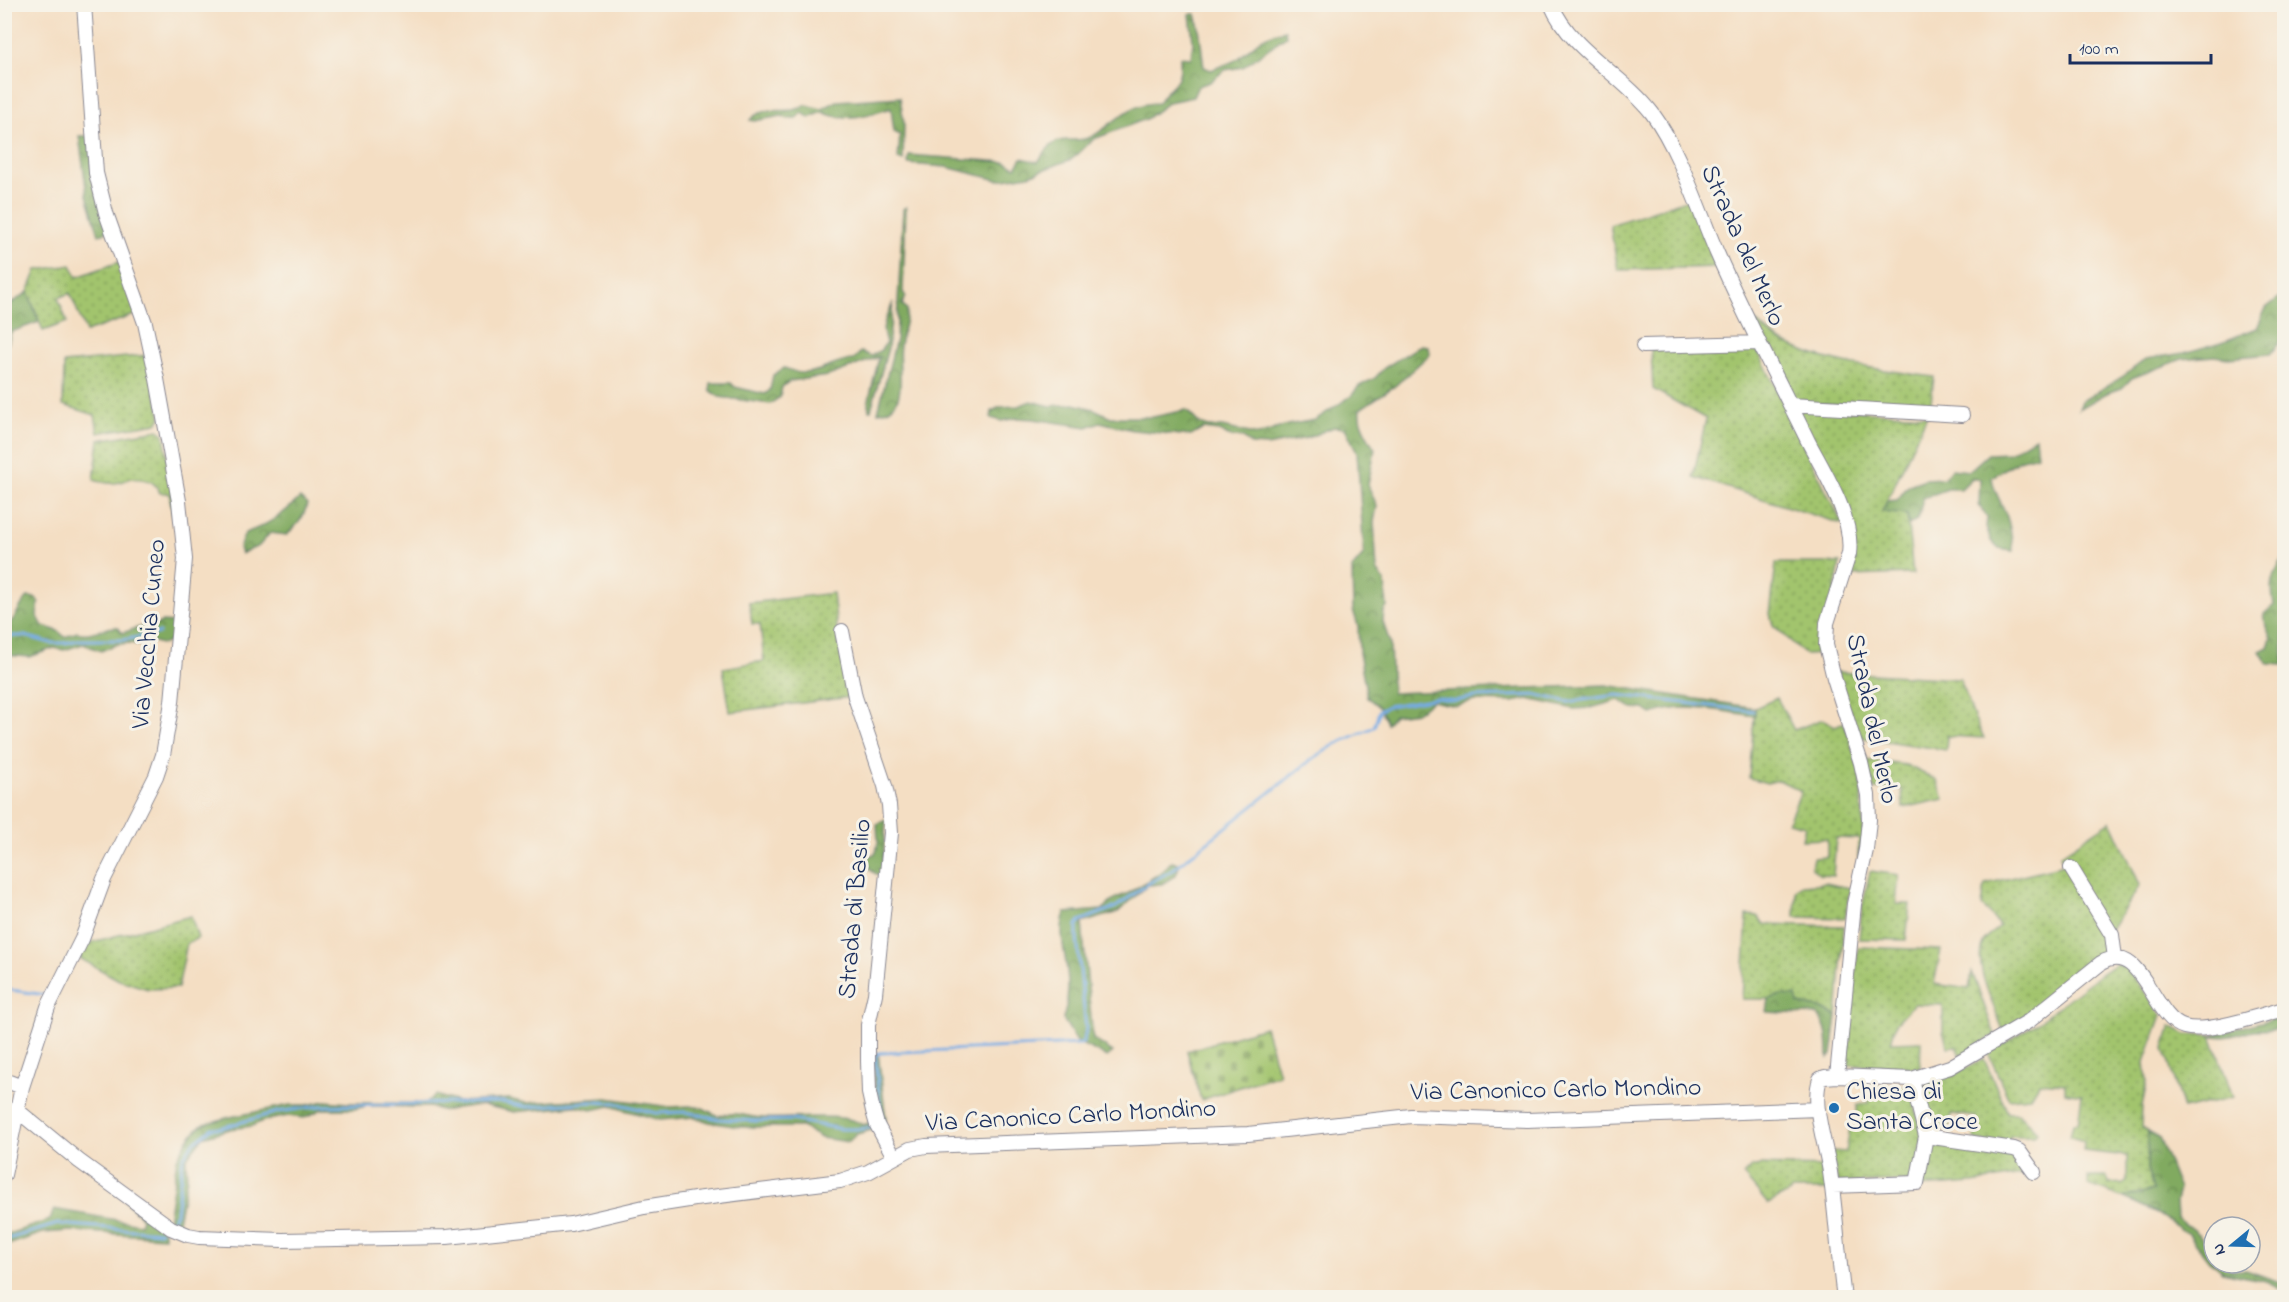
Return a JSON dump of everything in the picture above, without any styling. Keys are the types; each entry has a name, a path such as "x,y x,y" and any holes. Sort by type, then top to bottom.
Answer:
{"street":[{"name":"Via Vecchia Cuneo","path":"4,1175 22,1087 48,1007 82,939 104,879 156,776 163,755 172,702 185,559 175,480 157,379 144,323 106,213 96,173 84,4"},
{"name":"Strada del Merlo","path":"1551,4 1571,36 1636,95 1662,129 1739,304 1827,478 1848,525 1849,554 1827,623 1826,645 1861,763 1869,807 1866,850 1851,923 1837,1076"},
{"path":"1643,346 1759,343"},
{"path":"1790,405 1962,415"},
{"name":"Strada di Basilio","path":"842,631 856,704 885,786 889,805 891,833 877,976 868,1025 868,1061 869,1093 873,1111 877,1125 894,1157"},
{"path":"2071,868 2112,935 2115,958"},
{"path":"1844,1298 1832,1186 1818,1109 1817,1089 1820,1079 1837,1076 1912,1079 1950,1067 2039,1014 2101,963 2115,958 2125,960 2133,967 2169,1018 2184,1027 2205,1029 2284,1009"},
{"path":"1832,1186 1917,1184 1926,1136 1912,1079"},
{"path":"4,1080 22,1087"},
{"name":"Via Canonico Carlo Mondino","path":"18,1111 160,1222 179,1232 199,1236 326,1241 447,1236 572,1224 644,1207 840,1181 868,1172 910,1149 926,1146 1248,1134 1411,1116 1527,1120 1818,1109"},
{"path":"1926,1136 2014,1149 2019,1151 2034,1172"}],"green space":[{"path":"1190,14 1196,14 1204,67 1211,70 1236,60 1269,35 1285,30 1286,36 1243,67 1225,70 1210,82 1198,86 1193,97 1169,102 1146,119 1094,139 1072,159 1029,175 998,180 946,167 908,164 909,155 1005,162 1016,167 1022,158 1038,162 1052,144 1093,136 1130,110 1138,106 1158,103 1177,79 1180,57 1191,58 1193,42"},
{"path":"900,97 904,123 903,161 898,159 900,135 894,132 891,108 857,117 839,117 823,112 809,118 803,113 796,118 788,119 782,116 750,120 762,112 792,110 806,105 822,109 837,101"},
{"path":"79,136 89,136 108,231 99,235 87,195"},
{"path":"1689,199 1718,267 1618,270 1610,225"},
{"path":"906,207 903,292 906,297 902,304 907,309 899,354 899,395 889,409 878,412 896,339 903,209"},
{"path":"119,262 137,314 86,332 70,293 58,298 67,322 43,331 28,292 37,270 71,265 77,277"},
{"path":"2284,288 2282,340 2270,354 2182,359 2132,378 2122,388 2105,394 2079,409 2082,401 2122,377 2146,359 2184,353 2222,342 2257,328 2266,308 2280,297"},
{"path":"28,292 39,322 11,332 8,344 5,346 9,305"},
{"path":"893,302 888,348 871,410 868,404 879,357 828,376 790,381 782,387 780,397 770,404 719,397 710,390 711,383 731,383 735,387 765,394 770,390 773,375 784,368 809,373 853,360 861,352 871,356 881,350 886,343 883,331"},
{"path":"1752,320 1779,340 1818,356 1857,366 1934,377 1930,410 1794,402"},
{"path":"1421,345 1428,346 1430,354 1395,386 1360,409 1362,425 1375,449 1368,485 1377,506 1374,522 1377,570 1385,582 1387,607 1384,611 1383,622 1390,643 1392,693 1606,685 1755,708 1755,716 1690,708 1665,710 1652,714 1644,709 1633,709 1619,700 1591,708 1574,709 1528,699 1513,702 1473,701 1456,706 1432,701 1417,712 1394,715 1387,724 1380,708 1367,697 1359,653 1358,626 1353,610 1352,568 1364,554 1357,452 1345,428 1334,427 1307,438 1267,446 1252,445 1243,438 1203,429 1191,436 1133,430 1100,422 1087,427 1033,419 1017,418 1002,421 991,418 992,411 1000,407 1018,406 1031,401 1051,406 1074,404 1094,409 1111,417 1153,417 1186,410 1200,424 1259,435 1287,425 1315,420 1351,396 1359,386 1375,378 1384,368"},
{"path":"1756,347 1842,524 1693,477 1706,419 1653,389 1651,350"},
{"path":"148,355 161,418 157,423 98,433 95,415 63,405 64,363"},
{"path":"1796,408 1927,415 1882,512 1907,515 1913,574 1851,576 1844,581 1854,546"},
{"path":"158,430 164,434 177,521 173,517 169,493 160,493 152,482 130,478 112,483 94,480 99,440"},
{"path":"2035,437 2037,455 2019,460 1992,477 2008,521 2013,551 1999,549 1991,541 1986,528 1987,517 1979,505 1980,479 1972,478 1961,489 1948,489 1923,498 1918,519 1909,525 1907,515 1882,512 1887,501 1897,500 1909,485 1925,479 1944,478 1952,469 1969,471 1988,454 2009,453"},
{"path":"300,498 307,504 306,509 300,521 287,535 270,533 259,546 241,554 239,548 245,533 275,518"},
{"path":"2284,559 2284,665 2268,664 2260,651 2268,647 2271,638 2264,614 2274,605 2273,580"},
{"path":"1776,563 1840,563 1823,654 1806,655 1773,625 1770,614"},
{"path":"833,593 837,630 850,697 730,712 723,668 764,661 760,624 752,624 749,603"},
{"path":"28,597 36,598 39,603 37,615 43,626 58,631 65,637 77,632 87,633 112,627 118,627 122,633 143,626 152,627 161,622 176,623 174,642 161,644 151,641 140,645 118,644 101,651 83,644 64,650 54,648 30,657 5,655 4,627 12,621"},
{"path":"1836,672 1960,679 1984,738 1947,736 1946,750 1857,737"},
{"path":"1777,698 1794,730 1823,719 1835,726 1844,722 1860,772 1864,835 1858,859 1859,839 1836,838 1833,876 1820,875 1811,867 1813,858 1827,857 1827,839 1802,840 1805,826 1788,822 1801,791 1779,780 1767,783 1749,778 1755,708"},
{"path":"1865,760 1906,765 1937,780 1944,799 1903,808 1902,789 1874,789"},
{"path":"886,820 882,876 871,870 867,857 876,853 877,824"},
{"path":"2111,821 2140,885 2111,929 2105,931 2104,953 2027,1017 2003,1030 1985,984 1980,959 1985,939 2000,926 1982,906 1985,884 2064,865 2060,855"},
{"path":"1172,861 1180,864 1176,875 1162,884 1148,885 1118,912 1082,923 1093,1039 1113,1052 1107,1057 1077,1042 1063,1019 1068,989 1062,934 1065,913 1102,910 1116,898 1129,893 1163,871"},
{"path":"1870,871 1899,875 1896,904 1910,904 1906,940 1859,939 1862,908"},
{"path":"1825,883 1850,888 1845,918 1795,917 1796,890 1802,885"},
{"path":"1747,915 1758,916 1764,924 1844,926 1837,1016 1820,1008 1798,1004 1781,995 1769,999 1742,999"},
{"path":"191,916 198,938 187,943 178,988 148,989 119,980 79,958 85,944"},
{"path":"1858,947 1941,950 1934,984 1969,989 1972,972 1995,1035 1960,1056 1956,1046 1948,1047 1943,1032 1943,1005 1914,1004 1896,1023 1891,1042 1921,1041 1920,1068 1847,1065"},
{"path":"2117,964 2128,969 2162,1015 2145,1062 2147,1082 2142,1106 2141,1128 2148,1132 2147,1169 2154,1190 2122,1197 2088,1185 2088,1177 2107,1177 2109,1184 2124,1183 2127,1180 2127,1156 2083,1151 2084,1141 2070,1137 2073,1123 2078,1123 2082,1095 2065,1092 2065,1084 2039,1082 2030,1097 2009,1099 1988,1053 2036,1024 2103,972"},
{"path":"1781,995 1796,996 1798,1004 1820,1008 1837,1016 1832,1055 1828,1058 1826,1030 1818,1015 1767,1012 1769,999"},
{"path":"2284,1016 2284,1026 2277,1029 2255,1030 2228,1036 2211,1035"},
{"path":"2171,1026 2186,1034 2211,1035 2233,1097 2183,1109 2164,1048"},
{"path":"1265,1027 1279,1074 1201,1100 1187,1051"},
{"path":"872,1050 878,1053 886,1120 881,1124 877,1114"},
{"path":"1984,1059 2008,1113 2018,1113 2037,1132 2034,1136 2010,1136 2007,1145 1974,1140 1976,1117 1951,1114 1949,1130 1928,1127 1916,1088 1954,1074"},
{"path":"1868,1087 1910,1087 1923,1136 1916,1181 1837,1183 1832,1151 1846,1152 1850,1128 1858,1127 1857,1105 1869,1103"},
{"path":"436,1095 458,1102 509,1099 526,1103 607,1098 670,1107 703,1108 718,1116 736,1114 759,1118 843,1118 863,1125 872,1122 875,1129 857,1134 849,1142 821,1138 802,1127 740,1127 694,1117 660,1120 610,1106 592,1110 575,1106 514,1112 483,1105 445,1111 429,1107 367,1106 354,1109 322,1109 304,1118 288,1116 203,1137 186,1159 187,1178 177,1226 168,1221 177,1159 188,1139 201,1125 290,1105 307,1105 325,1101 425,1103"},
{"path":"2148,1132 2159,1138 2179,1189 2176,1201 2177,1218 2202,1238 2202,1252 2188,1234 2155,1212 2122,1197 2153,1190 2147,1169"},
{"path":"1929,1139 2017,1156 2027,1174 1973,1183 1920,1187"},
{"path":"1760,1165 1825,1167 1828,1190 1793,1190 1768,1204 1743,1175 1751,1167"},
{"path":"125,1201 164,1231 164,1237 70,1231 43,1233 5,1246 5,1235 50,1220 54,1209 140,1224 142,1218"},
{"path":"2237,1275 2260,1275 2283,1283 2284,1290 2266,1281"}],"waterway":[{"path":"4,636 25,636 51,643 65,643 78,640 123,640 159,633"},
{"path":"881,1116 875,1055 880,1053 1081,1044 1086,1029 1077,938 1077,925 1080,921 1116,907 1149,883 1171,871 1311,760 1336,744 1374,727 1379,711 1388,706 1438,698 1455,701 1474,697 1537,695 1568,702 1617,695 1753,711"},
{"path":"4,989 46,995"},
{"path":"172,1220 176,1213 183,1158 192,1144 212,1128 220,1128 278,1112 320,1106 502,1102 527,1107 591,1102 615,1103 656,1113 686,1112 719,1119 792,1120 841,1129 872,1127"},
{"path":"4,1240 58,1224 160,1232"}],"place":[{"name":"Chiesa di Santa Croce","path":"1834,1108"}]}
